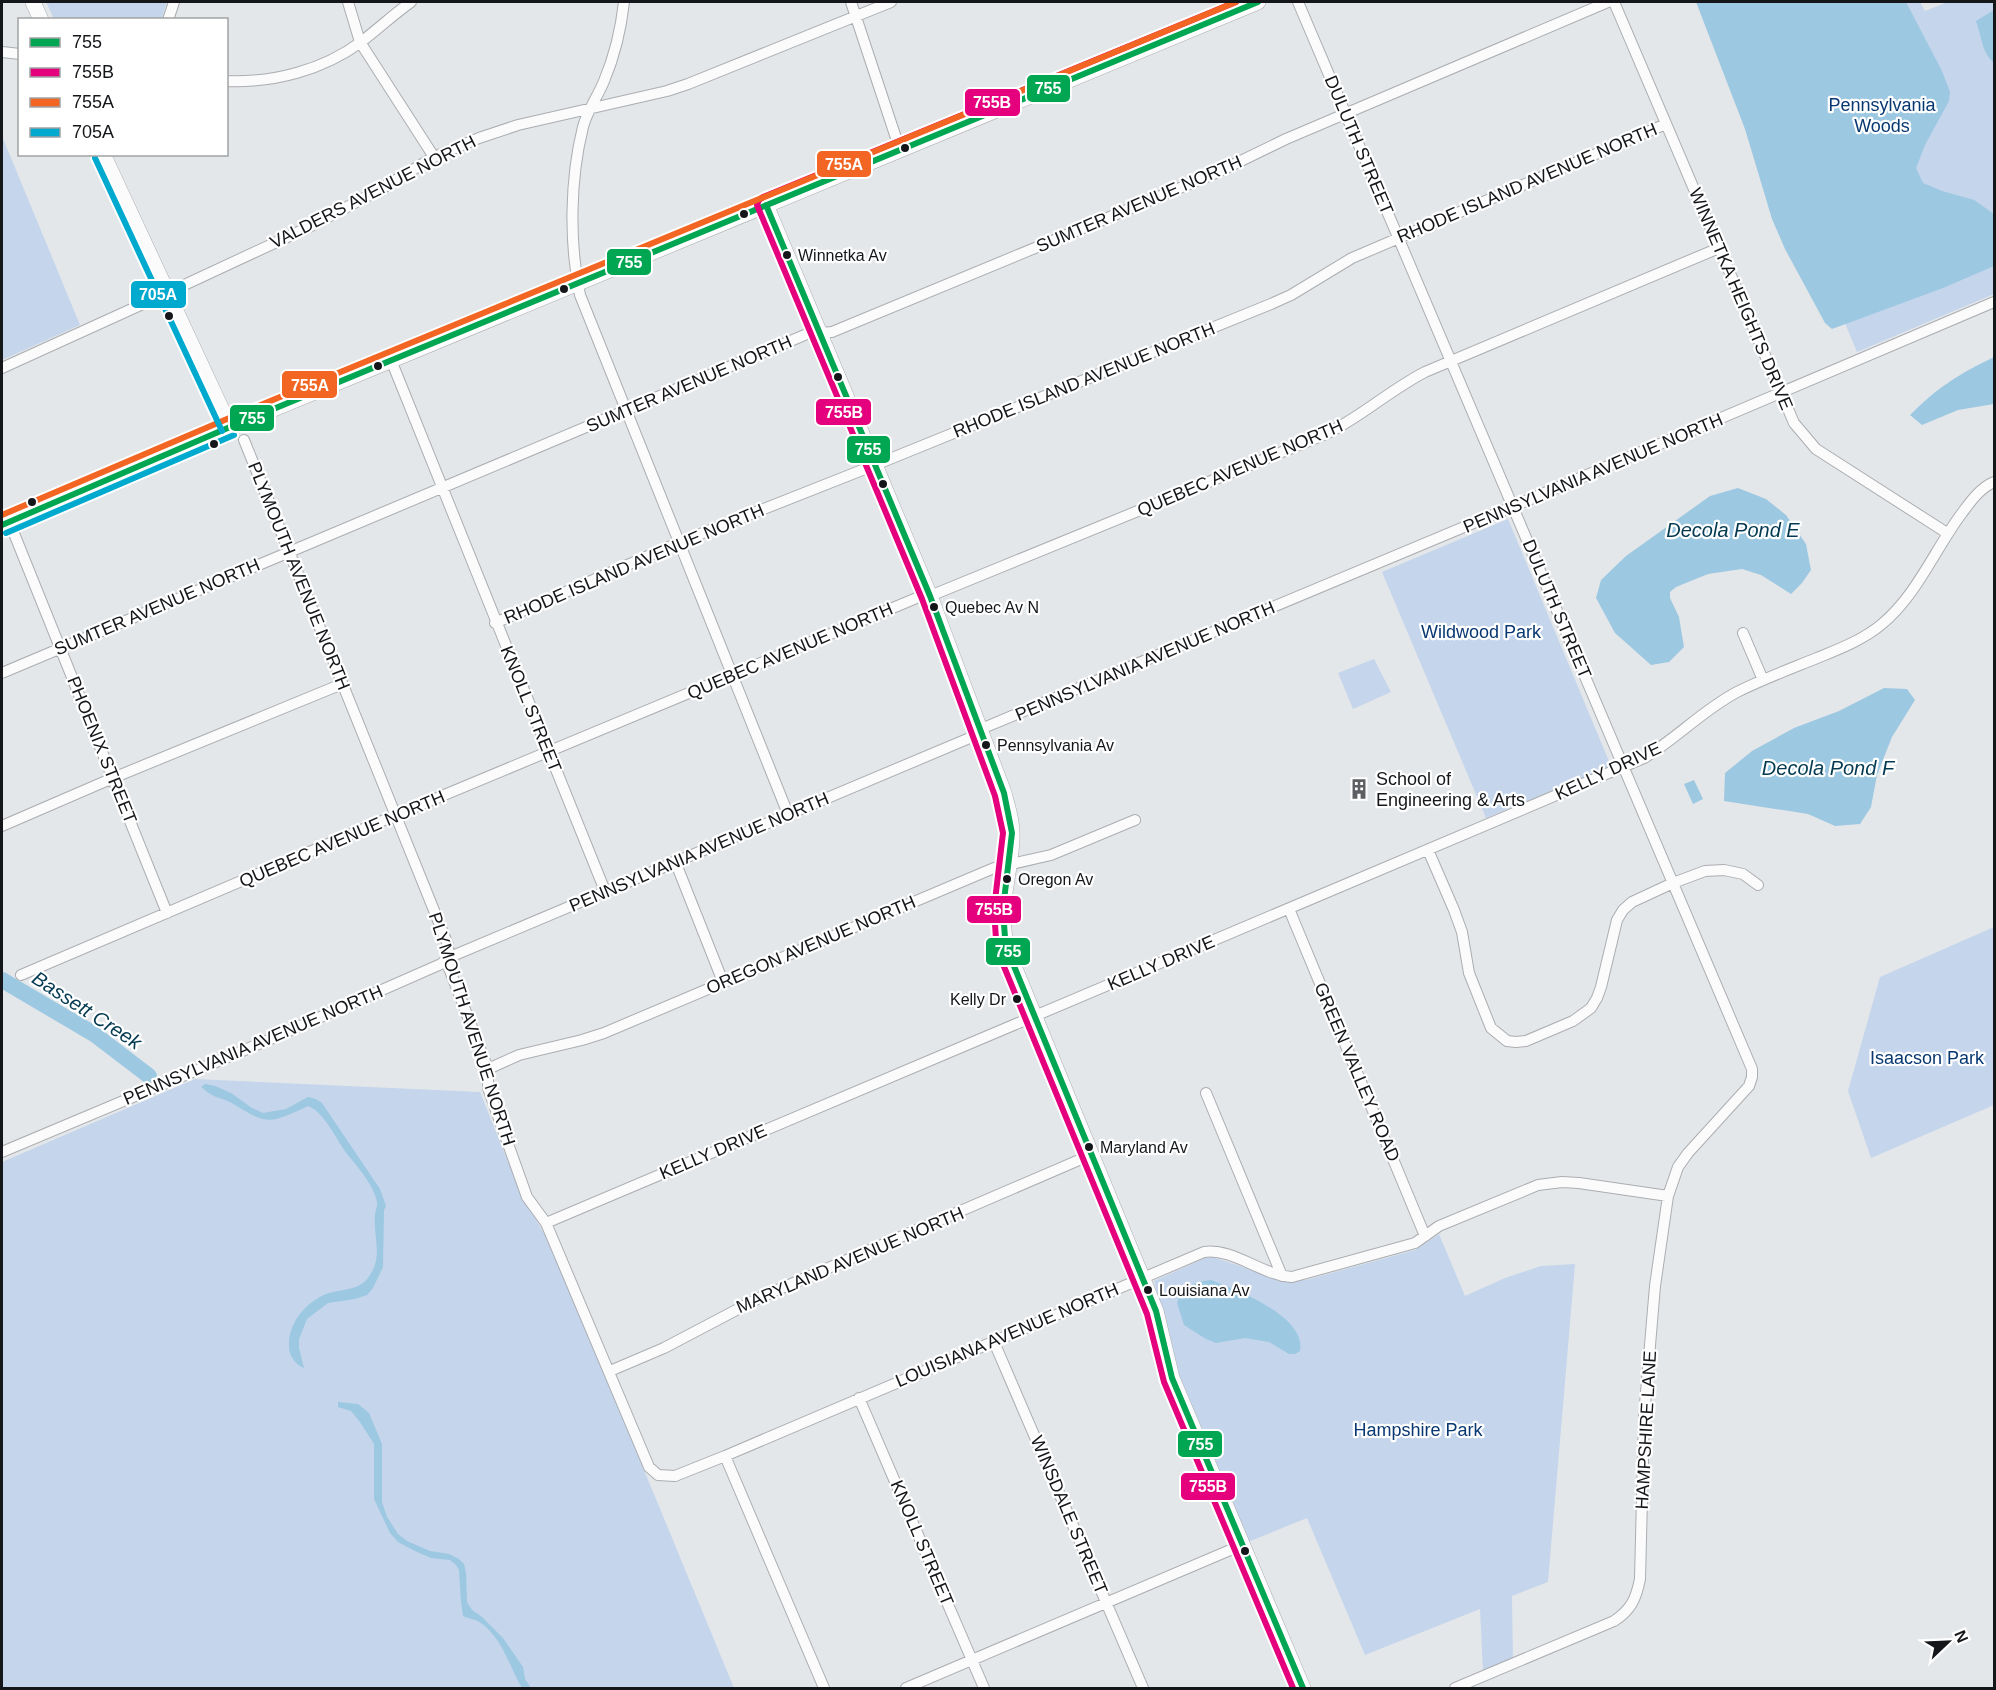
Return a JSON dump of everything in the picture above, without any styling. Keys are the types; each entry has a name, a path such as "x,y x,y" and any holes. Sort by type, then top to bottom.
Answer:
{"street":[{"path":"33,2 40,18"},
{"path":"169,18 174,2"},
{"path":"348,2 360,42 434,157"},
{"path":"228,81 260,80 322,65 360,42 411,2"},
{"path":"624,2 615,53 593,107 583,125 575,177 571,237 579,295 788,814"},
{"path":"851,2 900,150"},
{"name":"VALDERS AVENUE NORTH","path":"2,368 338,212 434,157 479,138 518,125 667,91 891,2"},
{"path":"5,523 391,360 1258,2"},
{"name":"DULUTH STREET","path":"1298,2 1752,1069 1749,1086"},
{"name":"SUMTER AVENUE NORTH","path":"2,673 807,334 832,332 1205,178 1286,139 1608,2"},
{"name":"WINNETKA HEIGHTS DRIVE","path":"1614,2 1794,423 1816,449 1947,533"},
{"path":"2,52 18,54"},
{"name":"RHODE ISLAND AVENUE NORTH","path":"495,623 680,542 1271,304 1352,258 1666,124"},
{"path":"104,156 230,427"},
{"path":"766,205 930,596 1004,793 1012,839 1002,920 1004,937 1156,1311 1172,1378 1303,1689"},
{"name":"QUEBEC AVENUE NORTH","path":"21,975 919,597 930,596 1326,434 1346,424 1405,382 1719,248"},
{"name":"PENNSYLVANIA AVENUE NORTH","path":"2,1152 266,1041 441,964 450,957 972,737 981,729 1513,507 1995,302"},
{"name":"KNOLL STREET","path":"391,360 495,623 605,891"},
{"name":"PLYMOUTH AVENUE NORTH","path":"244,441 448,945 449,968 488,1069 488,1088 527,1197 546,1223 649,1467 658,1475"},
{"name":"KELLY DRIVE","path":"546,1223 1644,758 1666,745 1719,702 1763,680 1845,647 1882,625 1911,592 1947,533 1978,493 1995,482"},
{"name":"PHOENIX STREET","path":"5,523 60,648 167,913"},
{"path":"1743,633 1763,680"},
{"path":"2,826 342,684"},
{"name":"OREGON AVENUE NORTH","path":"488,1069 519,1055 604,1033 994,868 1051,855 1135,820"},
{"path":"1428,850 1462,932 1469,973 1491,1028 1507,1041 1516,1042 1526,1041 1573,1021 1591,1008 1601,987 1613,931 1623,910 1643,895 1705,871 1724,870 1743,874 1758,885"},
{"path":"675,861 723,982"},
{"name":"GREEN VALLEY ROAD","path":"1289,909 1425,1236"},
{"name":"HAMPSHIRE LANE","path":"1455,1689 1614,1621 1632,1607 1640,1579 1644,1416 1655,1286 1668,1196 1678,1167 1688,1153 1749,1086"},
{"path":"1206,1093 1282,1276"},
{"name":"MARYLAND AVENUE NORTH","path":"610,1371 664,1347 761,1297 1093,1154"},
{"name":"LOUISIANA AVENUE NORTH","path":"658,1475 675,1476 1195,1255 1214,1251 1282,1276 1304,1274 1415,1243 1439,1226 1538,1185 1562,1182 1668,1196"},
{"name":"WINSDALE STREET","path":"994,1342 1143,1689"},
{"name":"KNOLL STREET","path":"859,1398 984,1689"},
{"path":"725,1455 824,1689"},
{"path":"906,1689 1242,1545"}],"green space":[{"path":"46,2 167,2 162,18 54,18"},
{"name":"Pennsylvania Woods","path":"1712,2 1920,2 1925,11 1948,2 1994,2 1994,294 1857,352"},
{"path":"2,136 80,325 2,360"},
{"name":"Wildwood Park","path":"1508,519 1611,766 1486,818 1382,572"},
{"path":"1374,659 1391,692 1353,709 1338,673"},
{"name":"Isaacson Park","path":"1994,927 1994,1105 1871,1158 1848,1091 1880,977"},
{"path":"195,1079 480,1092 521,1194 552,1247 734,1688 2,1688 2,1162"},
{"name":"Hampshire Park","path":"1439,1234 1465,1296 1505,1278 1541,1266 1575,1264 1548,1582 1512,1596 1513,1660 1483,1672 1480,1609 1365,1655 1307,1518 1248,1542 1177,1373 1154,1281 1205,1258 1213,1257 1282,1280 1306,1280 1415,1250"}],"water":[{"name":"Pennsylvania Woods","path":"1696,2 1906,2 1942,71 1950,92 1949,101 1925,145 1916,168 1923,183 1974,200 1994,214 1994,266 1943,288 1832,329 1825,323 1785,249 1772,219 1745,129"},
{"path":"1994,10 1994,63 1984,49 1976,21"},
{"path":"1994,357 1994,404 1958,410 1922,425 1910,415 1949,382"},
{"name":"Decola Pond E","path":"1738,488 1766,499 1786,515 1806,544 1811,570 1791,594 1761,575 1742,569 1708,574 1676,587 1670,592 1670,598 1679,617 1684,647 1669,662 1651,665 1615,633 1596,598 1601,580 1626,556 1710,496"},
{"name":"Decola Pond F","path":"1884,688 1907,689 1915,700 1892,737 1877,775 1871,807 1860,824 1835,826 1808,814 1724,801 1725,773 1752,751 1794,728 1839,711"},
{"path":"1694,780 1703,799 1693,804 1684,784"},
{"path":"205,1084 231,1093 263,1113 286,1109 308,1097 322,1103 380,1189 386,1206 384,1210 383,1267 373,1288 367,1295 355,1299 328,1303 307,1319 299,1339 304,1368 290,1354 291,1330 299,1315 318,1298 359,1285 368,1278 377,1255 376,1196 365,1177 314,1109 308,1106 284,1117 268,1120 252,1115 216,1097 201,1087"},
{"path":"1211,1280 1268,1306 1282,1316 1293,1327 1299,1338 1300,1351 1289,1354 1269,1342 1245,1338 1216,1343 1184,1325 1177,1303 1179,1297 1189,1286"},
{"path":"338,1402 358,1404 369,1413 382,1444 382,1502 387,1517 398,1534 407,1541 430,1551 449,1554 464,1564 467,1602 472,1610 503,1638 523,1667 525,1679 531,1688 522,1688 489,1629 463,1616 459,1570 456,1565 450,1560 431,1558 415,1551 398,1542 390,1533 374,1499 374,1444 351,1411 338,1407"}],"waterway":[{"name":"Bassett Creek","path":"2,980 94,1034 149,1076"}],"transit line":[{"name":"755B","path":"1236,2 763,197 757,205 922,599 995,796 1003,833 994,909 1000,957 1147,1314 1164,1382 1293,1688"},
{"name":"755A","path":"2,515 227,419 1236,2"},
{"name":"755","path":"2,525 230,427 1258,2"},
{"name":"705A","path":"95,158 222,431"},
{"name":"755","path":"766,205 930,596 1004,793 1012,833 1003,909 1005,938 1009,954 1156,1311 1172,1378 1303,1688"},
{"name":"705A","path":"6,533 234,435"}],"place":[{"name":"Winnetka Av","path":"787,255"},
{"name":"Quebec Av N","path":"934,607"},
{"name":"Pennsylvania Av","path":"986,745"},
{"name":"School of Engineering & Arts","path":"1359,789"},
{"name":"Oregon Av","path":"1007,879"},
{"name":"Kelly Dr","path":"1017,999"},
{"name":"Maryland Av","path":"1089,1147"},
{"name":"Louisiana Av","path":"1148,1290"}]}
